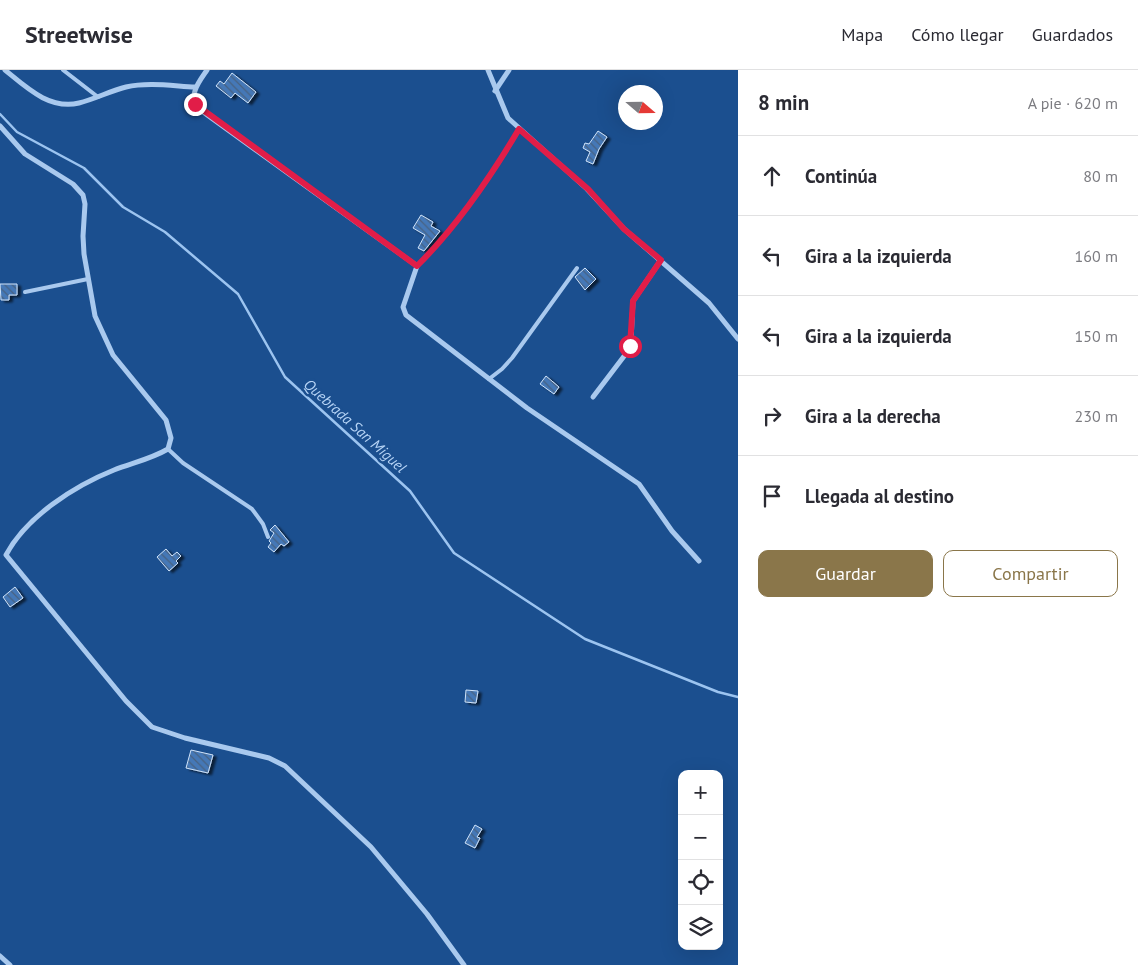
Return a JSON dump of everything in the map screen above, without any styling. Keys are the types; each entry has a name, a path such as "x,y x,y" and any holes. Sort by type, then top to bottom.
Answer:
{"street":[{"path":"5,70 38,96 52,101 77,104 127,87 195,88"},
{"path":"207,70 195,88 195,104 199,109 417,266 402,307 406,315 488,379 639,484 672,531 699,561"},
{"path":"488,70 508,118 588,189 624,229 709,303 738,339"},
{"path":"496,91 509,70"},
{"path":"0,126 25,154 73,184 83,195 85,204 83,236 95,316 113,355 166,420 171,438 168,449 112,471 57,501 28,525 14,540 6,555 0,558"},
{"path":"593,397 628,351 632,341 633,301 661,260"},
{"path":"6,555 120,694 152,727 185,738 269,758 285,766 371,847 427,914 464,965"},
{"path":"0,956 10,965"}],"lane":[{"path":"63,70 98,97"},
{"path":"417,266 440,242 491,175 519,129"},
{"path":"488,379 502,369 512,358 578,268"},
{"path":"25,292 88,278"},
{"path":"168,449 183,462 252,509 263,524 268,537"}],"building":[{"path":"232,73 256,92 248,103 235,93 231,98 216,86 220,81 224,84"},
{"path":"598,131 607,137 599,149 593,164 586,161 590,152 583,148 585,143 589,144"},
{"path":"421,215 433,222 431,226 440,231 424,251 418,248 425,235 413,228"},
{"path":"585,268 596,279 585,290 575,277"},
{"path":"0,284 17,284 17,295 9,295 9,300 1,300"},
{"path":"546,376 559,387 554,394 540,384"},
{"path":"275,525 289,542 284,546 281,544 274,552 268,547 274,533 270,530"},
{"path":"166,549 172,556 177,552 181,556 176,561 178,563 169,571 157,557"},
{"path":"15,587 23,598 10,607 3,597"},
{"path":"466,690 478,691 476,703 465,702"},
{"path":"191,750 213,755 208,773 186,768"},
{"path":"475,825 482,829 477,837 480,838 475,848 465,843"}],"waterway":[{"name":"Quebrada San Miguel","path":"0,114 17,132 84,168 123,207 165,232 238,294 285,377 410,491 454,553 585,639 718,692 738,697"}],"route":[{"path":"195,104 199,109 417,266 440,242 491,175 519,129 588,189 624,229 661,260 633,301 632,341 630,346"}]}
